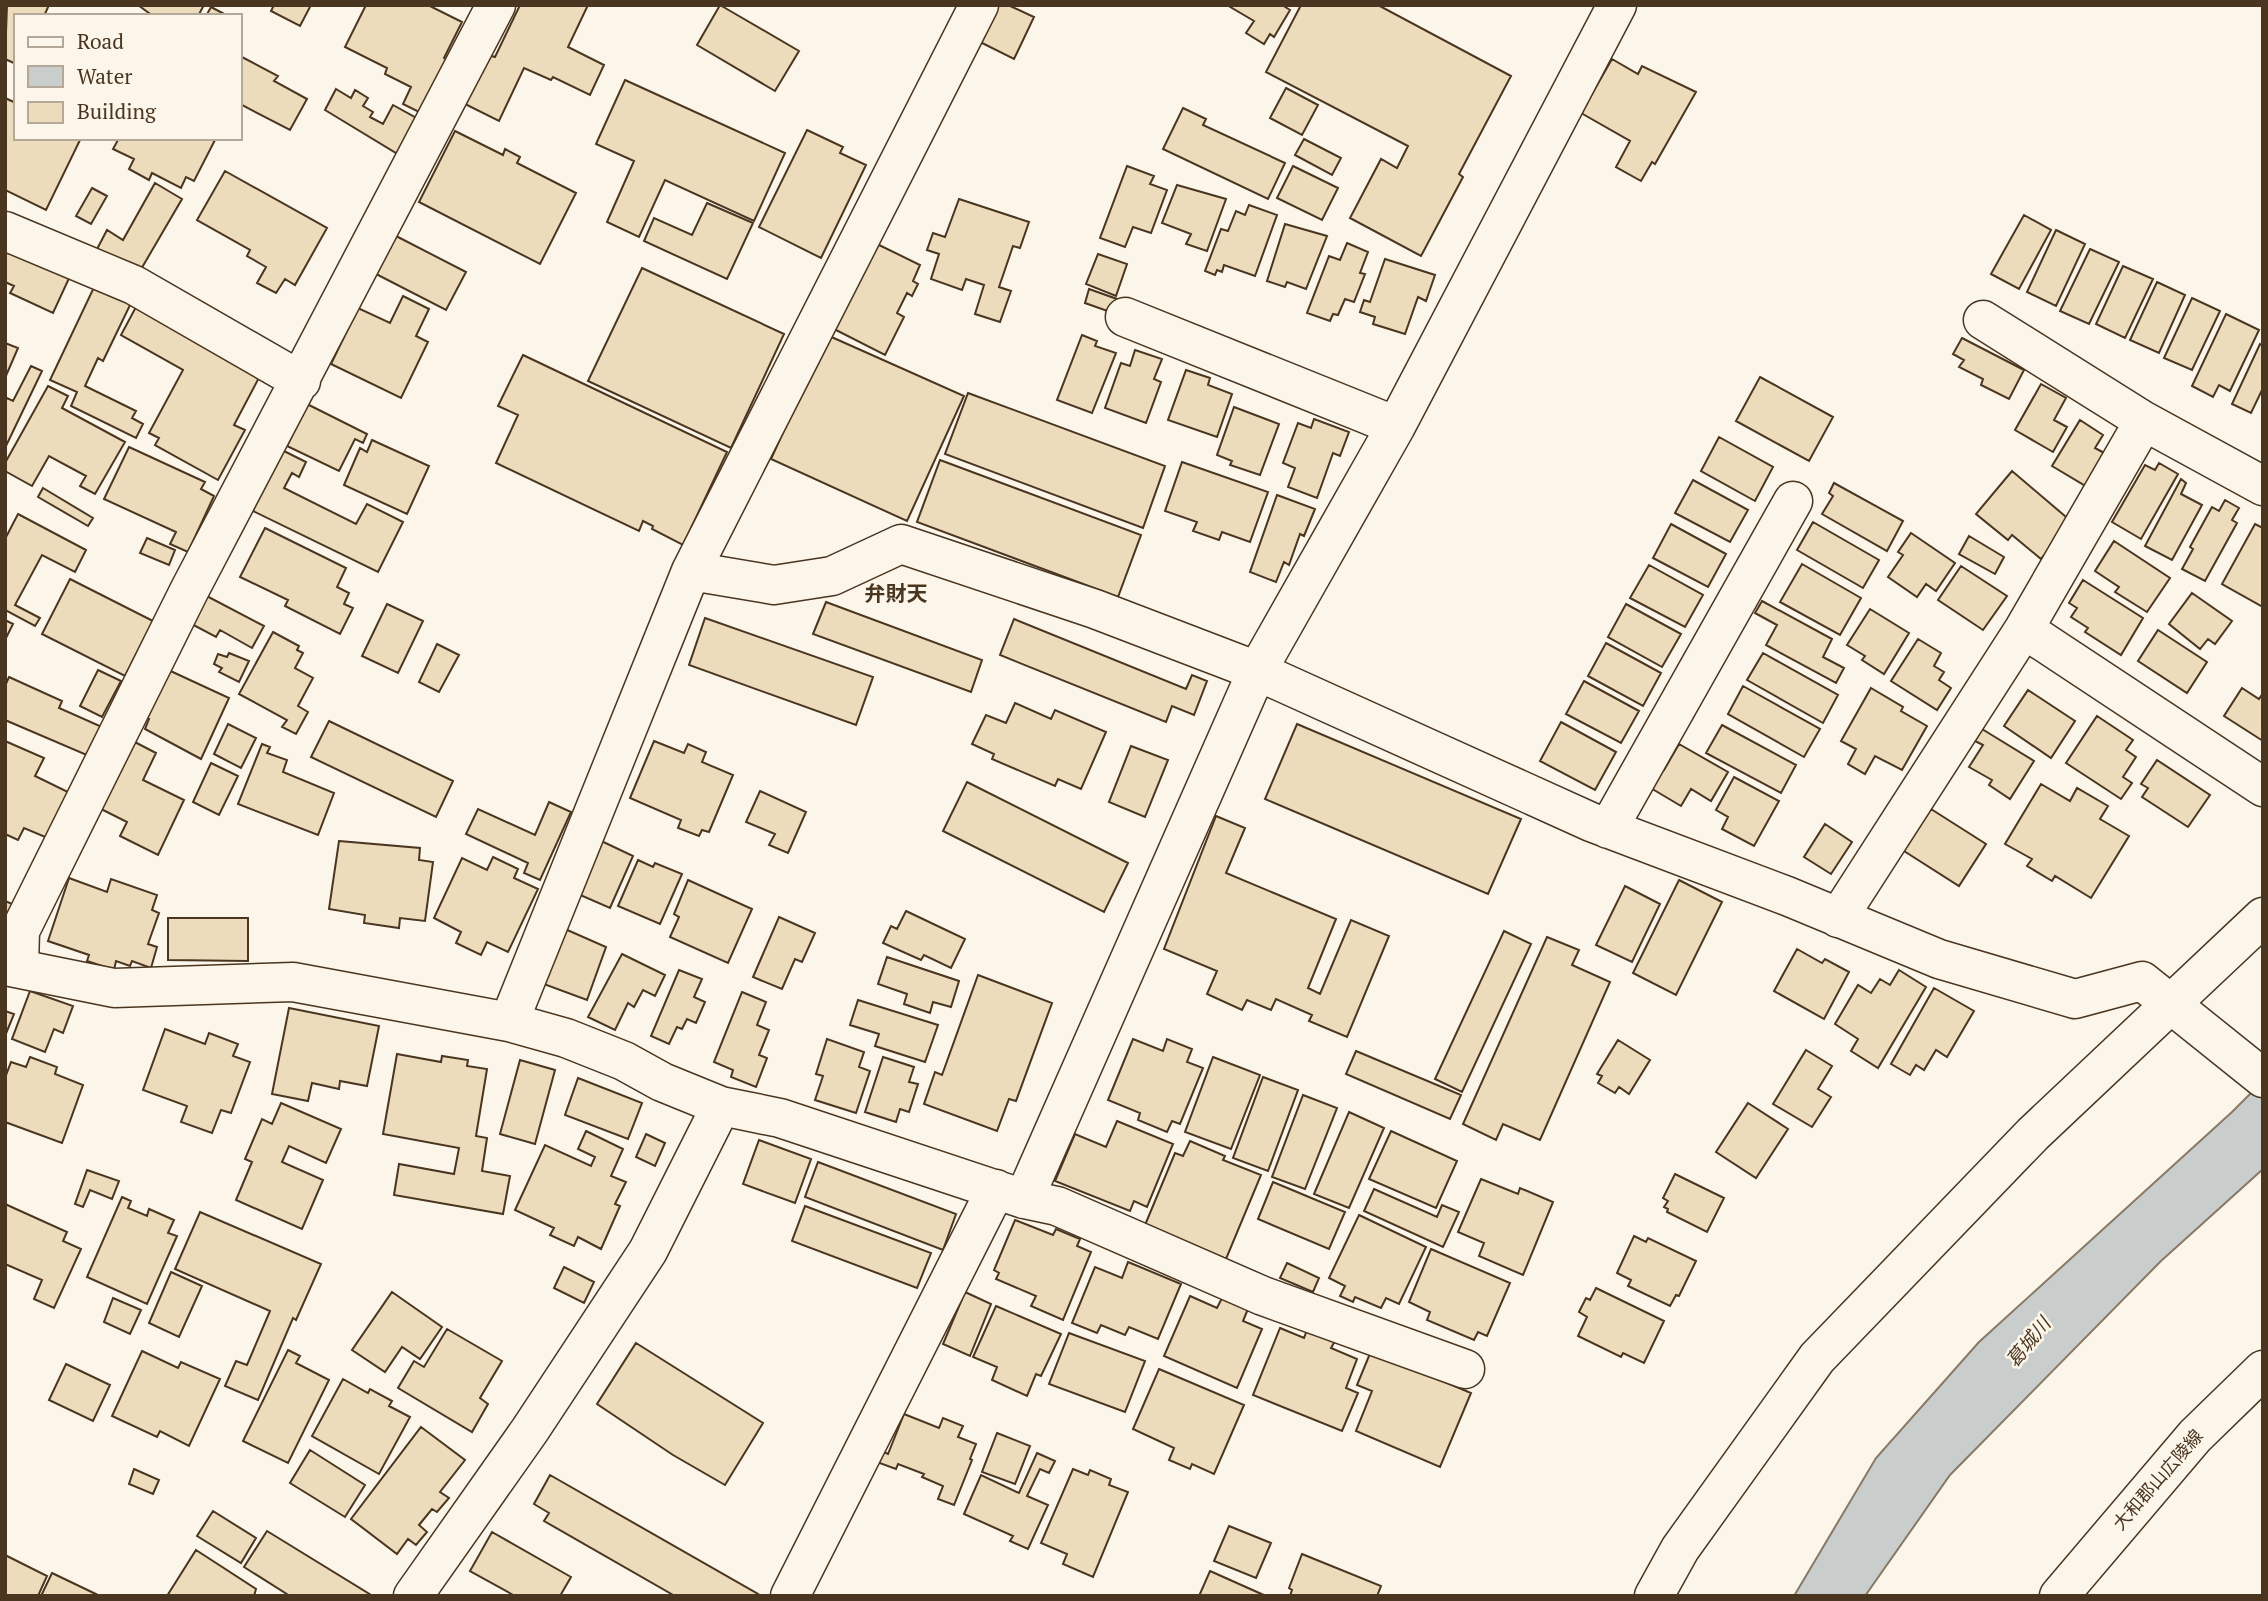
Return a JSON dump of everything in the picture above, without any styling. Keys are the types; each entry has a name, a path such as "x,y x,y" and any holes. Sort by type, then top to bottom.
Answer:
{"street":[{"path":"496,5 189,592 20,931 12,966 114,988 293,982 509,1022 566,1038 624,1061 662,1082 721,1105 780,1118 1010,1194 1057,1206 1263,1297 1465,1368"},
{"path":"509,1022 691,571 979,5"},
{"path":"790,1596 1010,1194 1257,671 1396,426 1617,5"},
{"path":"5,230 134,285 301,381"},
{"path":"1125,317 1396,426"},
{"path":"1983,320 2144,421 2263,486"},
{"path":"1838,918 2024,629 2144,421"},
{"path":"1608,828 1793,501"},
{"path":"691,571 774,585 832,576 901,544 1095,610 1257,671 1608,828 1939,960 2075,999 2142,981 2263,1077"},
{"path":"2024,629 2263,787"},
{"path":"1654,1596 1680,1549 1817,1358 2033,1134 2180,1010 2263,917"},
{"path":"413,1596 530,1430 640,1263 721,1105"},
{"name":"大和郡山広陵線","path":"2059,1596 2195,1436 2263,1370"}],"water":[{"name":"葛城川","path":"2263,1081 2263,1169 2161,1261 1950,1475 1865,1596 1794,1596 1876,1458 1979,1342"}],"building":[{"path":"7,5 49,5 45,14 14,14 14,63 5,59"},
{"path":"138,5 204,5 199,14 150,14"},
{"path":"274,5 311,5 300,26 271,11"},
{"path":"366,5 428,5 462,22 444,58 452,63 425,115 403,104 411,87 385,74 387,68 345,47"},
{"path":"520,5 588,5 568,47 604,65 590,95 553,77 551,80 524,68 499,121 465,104 488,55 495,57"},
{"path":"720,5 799,51 775,91 697,45"},
{"path":"997,5 1008,5 1034,17 1014,59 980,42"},
{"path":"1227,5 1282,5 1290,10 1274,37 1270,34 1264,44 1246,33 1254,21"},
{"path":"1301,5 1378,5 1511,76 1459,174 1463,177 1421,256 1350,218 1381,159 1397,168 1408,146 1266,72"},
{"path":"211,7 224,14 207,14"},
{"path":"242,57 278,76 274,81 307,99 290,130 242,105"},
{"path":"1612,59 1638,74 1642,66 1696,92 1655,164 1652,162 1641,181 1616,167 1630,141 1581,113"},
{"path":"625,80 785,153 754,221 665,180 639,237 607,222 634,161 596,144"},
{"path":"1286,88 1318,105 1302,135 1270,118"},
{"path":"336,89 351,98 355,90 368,98 363,106 373,112 370,117 383,124 393,105 420,120 401,156 325,110"},
{"path":"5,98 14,102 14,140 80,140 46,210 5,190"},
{"path":"1183,108 1206,119 1203,125 1285,163 1268,199 1163,149"},
{"path":"807,130 843,147 840,153 866,165 821,258 759,227"},
{"path":"455,131 503,155 505,149 520,157 517,163 576,193 540,264 419,202"},
{"path":"1304,139 1341,158 1332,175 1295,155"},
{"path":"118,140 215,140 194,181 186,177 181,188 152,173 149,180 129,169 134,159 113,149"},
{"path":"1127,166 1154,176 1150,184 1167,190 1151,233 1133,227 1125,247 1100,238"},
{"path":"1293,166 1338,188 1322,220 1277,198"},
{"path":"225,171 327,228 295,285 285,279 276,293 257,283 266,267 247,256 250,250 197,220"},
{"path":"155,183 182,199 140,271 96,251 107,230 123,240"},
{"path":"1177,185 1226,199 1207,251 1186,244 1191,234 1162,223"},
{"path":"92,188 107,196 91,224 76,216"},
{"path":"959,199 1029,222 1020,248 1013,246 999,287 1011,291 1000,322 975,314 984,285 966,279 962,290 931,279 939,254 927,250 933,233 945,237"},
{"path":"707,203 753,223 727,279 644,241 654,218 692,235"},
{"path":"1249,205 1277,215 1255,276 1224,265 1222,272 1217,270 1215,275 1205,271 1221,229 1228,231 1236,211 1245,215"},
{"path":"2024,215 2051,230 2019,289 1991,274"},
{"path":"1285,224 1327,236 1306,289 1287,282 1285,287 1267,281"},
{"path":"2056,230 2085,244 2056,306 2027,292"},
{"path":"396,236 466,272 446,310 376,274"},
{"path":"875,243 920,265 913,281 918,284 912,296 907,293 897,313 904,317 885,355 832,328"},
{"path":"1347,243 1368,252 1360,273 1365,274 1354,302 1345,299 1338,315 1333,314 1330,321 1307,313 1329,256 1340,260"},
{"path":"5,244 71,274 53,313 10,293 14,286 5,282"},
{"path":"2090,249 2119,262 2089,324 2060,311"},
{"path":"1098,254 1127,264 1116,296 1086,284"},
{"path":"1385,259 1435,275 1426,301 1418,297 1405,334 1373,324 1375,317 1360,312 1364,300 1370,302"},
{"path":"2123,266 2153,279 2125,338 2096,324"},
{"path":"642,268 784,334 731,448 588,381"},
{"path":"2157,282 2185,295 2159,353 2130,340"},
{"path":"96,283 132,301 103,361 98,358 85,386 136,411 132,418 143,424 136,438 71,406 77,392 50,380"},
{"path":"1089,289 1117,299 1113,313 1085,303"},
{"path":"403,296 429,309 416,336 428,342 401,398 331,364 358,308 390,323"},
{"path":"2192,298 2220,311 2192,370 2164,358"},
{"path":"137,305 262,372 234,425 245,430 218,480 155,445 159,438 149,433 183,370 121,335"},
{"path":"2226,314 2259,330 2230,391 2219,385 2213,397 2192,386"},
{"path":"827,335 964,396 907,521 771,459"},
{"path":"1082,335 1097,341 1095,346 1116,353 1092,413 1057,400"},
{"path":"1962,338 2024,370 2009,399 1981,385 1983,379 1959,367 1964,360 1953,354"},
{"path":"5,343 18,348 5,378"},
{"path":"2260,344 2263,346 2263,388 2251,413 2232,404"},
{"path":"1135,350 1162,359 1154,379 1161,382 1146,423 1105,408 1121,363 1130,366"},
{"path":"523,355 727,452 683,545 652,529 653,526 643,521 639,531 496,463 518,415 498,406"},
{"path":"31,366 42,371 5,448 5,402 7,398 13,401"},
{"path":"1186,370 1210,378 1208,385 1232,394 1217,437 1168,420"},
{"path":"1760,377 1833,417 1809,461 1736,421"},
{"path":"2041,384 2066,398 2054,420 2067,427 2053,452 2015,430"},
{"path":"48,386 68,396 62,408 125,442 95,494 80,486 86,476 49,456 32,486 5,471 5,463"},
{"path":"968,393 1165,466 1143,528 945,454"},
{"path":"307,404 367,434 363,443 355,439 339,471 287,446"},
{"path":"1234,407 1279,424 1260,475 1230,465 1232,461 1217,455"},
{"path":"1314,419 1349,432 1340,456 1333,453 1317,498 1288,487 1295,468 1283,463 1298,423 1311,428"},
{"path":"2080,420 2103,435 2095,448 2108,455 2089,488 2052,466"},
{"path":"1719,437 1773,467 1755,501 1701,471"},
{"path":"372,440 429,466 407,514 344,485 360,448 367,452"},
{"path":"129,447 205,482 201,489 214,496 188,552 170,544 176,532 104,499"},
{"path":"276,447 306,462 299,477 292,473 284,488 356,524 367,504 403,522 378,572 253,511"},
{"path":"940,460 1141,535 1118,597 917,522"},
{"path":"1182,462 1268,492 1250,542 1222,532 1219,540 1193,531 1197,522 1165,511"},
{"path":"2159,463 2178,474 2141,539 2112,522 2145,465 2155,470"},
{"path":"2012,471 2072,522 2041,559 2012,535 2008,540 1976,514"},
{"path":"2181,479 2186,483 2181,494 2202,505 2172,560 2145,546"},
{"path":"1693,480 1748,510 1730,542 1675,513"},
{"path":"1834,483 1903,521 1887,551 1822,514 1833,496 1829,493"},
{"path":"43,488 93,518 88,526 38,497"},
{"path":"1277,495 1315,509 1304,536 1300,534 1289,565 1284,562 1276,582 1250,572"},
{"path":"2225,500 2239,508 2232,520 2237,523 2205,581 2182,569 2193,549 2190,547 2212,507 2219,511"},
{"path":"18,514 86,550 75,572 42,555 15,605 40,618 35,626 5,610 5,539"},
{"path":"1813,522 1879,560 1863,588 1797,550"},
{"path":"1671,524 1726,554 1708,587 1653,558"},
{"path":"2255,524 2263,528 2263,607 2222,584"},
{"path":"265,528 346,568 337,587 349,593 344,604 353,608 340,634 285,606 288,600 240,577"},
{"path":"1911,533 1955,563 1936,591 1926,584 1917,597 1888,577 1903,555 1898,552"},
{"path":"1969,536 2004,557 1995,574 1959,554"},
{"path":"147,538 175,550 169,565 140,553"},
{"path":"2114,541 2170,578 2147,612 2115,592 2119,587 2095,571"},
{"path":"1802,564 1861,598 1840,635 1780,602"},
{"path":"1649,565 1703,595 1685,627 1630,598"},
{"path":"1961,566 2007,596 1983,630 1938,600"},
{"path":"70,579 153,621 125,676 42,634"},
{"path":"2083,580 2143,618 2121,655 2085,632 2088,628 2071,617 2077,608 2069,603"},
{"path":"201,593 264,626 252,648 220,630 216,637 186,621"},
{"path":"2192,593 2232,621 2215,644 2208,639 2200,649 2169,624"},
{"path":"1762,601 1832,639 1823,657 1844,668 1836,683 1766,645 1777,625 1755,613"},
{"path":"826,602 982,660 971,692 813,634"},
{"path":"387,604 423,621 398,673 362,656"},
{"path":"1626,604 1681,634 1662,667 1608,637"},
{"path":"1870,609 1909,633 1884,674 1862,660 1865,656 1847,645"},
{"path":"705,618 873,677 856,725 689,665"},
{"path":"1014,619 1186,689 1192,675 1207,681 1194,715 1172,706 1166,722 1000,655"},
{"path":"5,620 13,624 5,640"},
{"path":"2158,630 2207,662 2187,693 2138,661"},
{"path":"273,632 299,646 297,650 303,653 295,668 313,678 298,706 308,712 296,734 282,727 287,720 239,694"},
{"path":"1918,639 1941,653 1934,666 1944,672 1939,680 1951,688 1937,710 1891,681"},
{"path":"1606,643 1661,673 1643,706 1588,676"},
{"path":"437,644 459,655 439,692 419,682"},
{"path":"229,653 249,661 239,682 219,672 222,668 214,664 218,654 227,657"},
{"path":"1763,653 1838,695 1823,723 1747,680"},
{"path":"164,668 229,698 201,759 145,729 149,719 142,715"},
{"path":"98,670 121,681 102,717 80,706"},
{"path":"9,677 62,701 59,708 102,727 89,756 5,720 5,686"},
{"path":"1584,681 1639,711 1621,743 1566,714"},
{"path":"1743,686 1820,729 1804,757 1728,714"},
{"path":"1871,688 1903,707 1901,711 1927,726 1902,770 1875,756 1865,774 1848,764 1856,749 1841,741"},
{"path":"2242,688 2259,699 2263,693 2263,741 2224,716"},
{"path":"2028,690 2075,721 2051,758 2004,726"},
{"path":"1015,703 1051,719 1055,710 1106,732 1081,789 1058,779 1055,786 992,759 994,754 972,744 986,715 1006,723"},
{"path":"2097,716 2133,740 2126,750 2136,757 2123,777 2132,783 2121,799 2066,763"},
{"path":"329,721 453,781 436,817 311,757"},
{"path":"1561,722 1616,752 1595,790 1540,761"},
{"path":"228,724 256,738 241,768 214,754"},
{"path":"1297,724 1521,819 1488,894 1265,799"},
{"path":"1722,725 1796,765 1781,793 1706,753"},
{"path":"1982,729 2034,761 2010,799 1989,785 1992,780 1969,767 1983,745 1975,741"},
{"path":"129,739 156,753 143,780 184,800 158,855 120,836 127,822 97,807"},
{"path":"5,741 44,758 35,776 70,793 50,839 24,828 18,840 5,834"},
{"path":"654,741 684,753 688,744 706,752 702,762 733,775 709,832 702,830 699,836 678,828 681,820 630,798"},
{"path":"262,744 270,747 267,753 287,760 283,772 334,793 318,835 238,804"},
{"path":"1679,744 1728,772 1711,801 1691,789 1681,806 1649,787 1660,768 1664,770"},
{"path":"1131,746 1168,760 1145,817 1109,802"},
{"path":"2157,760 2210,795 2188,827 2142,797 2148,788 2141,784"},
{"path":"211,763 238,776 219,815 193,802"},
{"path":"1734,777 1779,801 1754,846 1722,829 1728,817 1716,810"},
{"path":"967,782 1128,863 1104,912 943,831"},
{"path":"2041,784 2070,801 2077,788 2108,806 2100,819 2129,836 2091,898 2055,876 2052,881 2027,866 2032,859 2005,844"},
{"path":"760,791 806,812 788,853 769,845 775,834 746,822"},
{"path":"549,802 571,812 540,880 524,873 528,863 466,834 478,809 535,835"},
{"path":"1931,809 1986,844 1959,886 1904,851"},
{"path":"1216,816 1245,828 1226,873 1336,919 1308,988 1320,994 1351,920 1389,936 1347,1037 1309,1021 1312,1015 1276,999 1271,1010 1247,1000 1242,1010 1207,994 1217,971 1164,949"},
{"path":"1825,824 1852,842 1831,874 1804,857"},
{"path":"595,838 633,856 610,908 571,891"},
{"path":"339,841 420,848 419,860 433,862 425,921 400,918 399,928 364,923 365,915 329,909"},
{"path":"493,857 518,869 514,878 538,889 508,952 487,942 481,955 456,943 461,932 434,918 462,858 487,870"},
{"path":"638,860 653,867 655,863 682,874 660,924 618,906"},
{"path":"69,878 107,892 111,879 157,895 152,910 159,913 148,944 157,947 151,968 132,961 130,966 116,961 114,970 87,961 89,955 48,941"},
{"path":"688,880 752,909 728,963 670,937 679,917 674,914"},
{"path":"1679,880 1722,902 1676,995 1633,973"},
{"path":"1625,886 1660,904 1632,962 1596,945"},
{"path":"5,901 17,906 5,939"},
{"path":"906,911 965,939 951,968 924,955 921,960 883,943 891,926 897,929"},
{"path":"779,917 815,933 802,962 795,959 782,989 753,977"},
{"path":"168,918 248,918 248,961 168,960"},
{"path":"565,929 606,947 587,1000 541,983"},
{"path":"1504,931 1531,944 1462,1092 1435,1079"},
{"path":"1547,937 1579,950 1572,965 1610,982 1540,1140 1503,1124 1496,1140 1463,1124"},
{"path":"1797,949 1822,963 1825,959 1849,972 1824,1019 1774,991"},
{"path":"622,954 665,975 655,996 643,990 634,1007 628,1003 615,1030 588,1017"},
{"path":"887,957 959,981 951,1007 933,1002 930,1013 904,1004 907,994 878,984"},
{"path":"679,970 702,979 694,997 705,1002 696,1023 687,1019 682,1029 677,1027 669,1044 651,1036"},
{"path":"1899,970 1926,987 1878,1068 1851,1051 1858,1039 1835,1024 1858,985 1871,993 1880,979 1890,985"},
{"path":"978,975 1052,1003 1016,1101 1009,1099 997,1131 924,1104 935,1072 942,1075"},
{"path":"1934,988 1974,1011 1947,1057 1936,1050 1924,1070 1916,1065 1910,1075 1891,1064"},
{"path":"30,991 73,1006 63,1033 54,1029 45,1052 12,1039"},
{"path":"742,992 766,1002 757,1025 769,1030 759,1055 767,1058 756,1087 731,1077 733,1070 714,1062"},
{"path":"858,1000 938,1025 925,1062 875,1046 879,1034 850,1025"},
{"path":"289,1008 379,1026 367,1086 340,1081 339,1089 312,1083 308,1101 272,1094"},
{"path":"5,1011 14,1014 5,1036"},
{"path":"165,1029 205,1044 209,1033 238,1044 233,1056 250,1062 231,1113 221,1110 212,1133 181,1122 187,1106 143,1090"},
{"path":"827,1039 864,1052 859,1067 870,1071 856,1113 815,1100 823,1076 816,1074"},
{"path":"1133,1039 1163,1051 1167,1039 1192,1049 1187,1062 1203,1068 1180,1124 1172,1121 1167,1132 1138,1120 1140,1113 1108,1100"},
{"path":"1618,1040 1650,1060 1629,1094 1619,1087 1615,1093 1598,1083 1602,1076 1597,1074"},
{"path":"1806,1050 1832,1066 1818,1089 1831,1097 1812,1127 1773,1104"},
{"path":"1356,1051 1461,1095 1450,1119 1346,1074"},
{"path":"397,1054 441,1062 442,1056 468,1060 467,1066 487,1069 476,1136 487,1138 482,1171 510,1176 503,1214 394,1195 399,1164 454,1174 459,1148 383,1134"},
{"path":"30,1057 57,1067 55,1074 83,1085 62,1143 5,1122 5,1078 11,1062 26,1067"},
{"path":"883,1057 914,1067 909,1082 918,1084 909,1112 900,1109 896,1122 865,1112"},
{"path":"1213,1057 1260,1075 1231,1149 1185,1132"},
{"path":"520,1060 555,1070 535,1144 500,1134"},
{"path":"1263,1077 1298,1090 1268,1171 1233,1158"},
{"path":"578,1078 642,1103 628,1139 565,1115"},
{"path":"1303,1095 1337,1108 1305,1189 1272,1177"},
{"path":"281,1103 341,1129 326,1163 289,1146 282,1162 323,1180 302,1229 236,1200 252,1162 245,1159 262,1119 272,1124"},
{"path":"1748,1103 1788,1129 1756,1178 1716,1152"},
{"path":"1349,1112 1384,1128 1349,1208 1314,1194"},
{"path":"1117,1121 1173,1144 1147,1207 1134,1201 1130,1211 1055,1181 1075,1134 1106,1147"},
{"path":"586,1131 623,1149 611,1176 626,1182 615,1204 620,1206 601,1249 578,1237 574,1246 550,1235 554,1228 515,1210 545,1145 591,1166 595,1157 578,1149"},
{"path":"1391,1131 1457,1161 1436,1208 1369,1179"},
{"path":"646,1134 665,1143 655,1166 636,1157"},
{"path":"759,1140 811,1159 795,1203 743,1184"},
{"path":"1190,1141 1225,1156 1223,1160 1261,1175 1226,1259 1145,1225 1175,1153 1183,1156"},
{"path":"818,1162 956,1214 943,1250 805,1197"},
{"path":"87,1170 119,1181 112,1199 90,1190 83,1207 75,1204"},
{"path":"1675,1174 1724,1198 1707,1232 1667,1212 1668,1209 1664,1207 1668,1201 1663,1198"},
{"path":"1481,1179 1518,1194 1520,1188 1553,1202 1523,1275 1479,1256 1484,1243 1458,1232"},
{"path":"1273,1182 1345,1212 1329,1249 1258,1219"},
{"path":"1374,1189 1437,1217 1442,1205 1459,1212 1443,1247 1364,1211"},
{"path":"122,1197 131,1201 128,1208 147,1216 149,1209 174,1220 168,1233 177,1236 147,1304 87,1277"},
{"path":"5,1204 67,1232 63,1241 81,1249 54,1308 34,1299 42,1280 5,1264"},
{"path":"805,1206 931,1253 917,1288 792,1241"},
{"path":"200,1212 321,1264 296,1320 293,1318 258,1400 225,1386 236,1361 247,1365 270,1311 175,1269"},
{"path":"1359,1215 1426,1247 1399,1304 1386,1298 1381,1308 1355,1297 1353,1302 1340,1296 1345,1286 1329,1278"},
{"path":"1015,1220 1053,1235 1056,1229 1080,1239 1077,1246 1091,1252 1063,1320 1031,1306 1036,1296 996,1279 999,1273 994,1270"},
{"path":"1634,1236 1646,1242 1648,1238 1696,1261 1679,1296 1676,1295 1670,1306 1628,1286 1631,1280 1617,1273"},
{"path":"1431,1249 1510,1283 1487,1336 1478,1332 1474,1340 1427,1320 1430,1312 1409,1302"},
{"path":"1128,1262 1181,1284 1158,1339 1129,1327 1125,1335 1101,1325 1097,1333 1072,1323 1095,1267 1122,1278"},
{"path":"1287,1263 1319,1278 1313,1292 1280,1278"},
{"path":"564,1267 594,1282 584,1303 554,1288"},
{"path":"171,1272 202,1286 179,1337 149,1323"},
{"path":"1596,1288 1664,1321 1644,1363 1623,1353 1621,1357 1578,1336 1587,1317 1579,1312 1586,1298 1590,1300"},
{"path":"392,1292 442,1327 420,1359 402,1347 385,1372 352,1350"},
{"path":"965,1292 991,1304 970,1356 943,1344"},
{"path":"1190,1296 1217,1308 1222,1298 1248,1309 1243,1321 1262,1329 1237,1388 1164,1356"},
{"path":"113,1298 141,1310 130,1334 104,1322"},
{"path":"996,1306 1061,1334 1041,1376 1036,1374 1027,1396 992,1380 997,1367 973,1357"},
{"path":"1280,1328 1304,1338 1307,1330 1335,1341 1331,1348 1357,1359 1346,1388 1358,1393 1342,1431 1253,1395"},
{"path":"447,1329 502,1361 480,1398 488,1404 472,1432 398,1388 414,1361 424,1367"},
{"path":"1069,1333 1145,1361 1125,1412 1049,1384"},
{"path":"636,1343 763,1423 725,1485 673,1455 597,1404"},
{"path":"288,1350 300,1356 296,1363 329,1380 288,1463 243,1441"},
{"path":"142,1351 178,1368 181,1362 220,1379 189,1446 160,1431 157,1437 112,1416"},
{"path":"1371,1351 1471,1393 1440,1467 1356,1431 1372,1391 1357,1385"},
{"path":"66,1364 110,1385 93,1421 49,1400"},
{"path":"1159,1369 1244,1405 1214,1474 1192,1464 1190,1469 1169,1460 1174,1448 1133,1429"},
{"path":"343,1379 368,1393 370,1389 392,1401 389,1406 410,1417 379,1474 312,1436"},
{"path":"904,1414 939,1428 943,1418 963,1426 958,1437 976,1444 954,1505 938,1499 943,1486 922,1477 924,1474 898,1464 896,1469 874,1461 879,1450 888,1454"},
{"path":"421,1427 465,1460 440,1492 449,1498 437,1512 432,1509 419,1525 427,1532 416,1545 408,1539 397,1554 351,1519"},
{"path":"997,1433 1030,1446 1015,1484 982,1472"},
{"path":"310,1450 365,1485 345,1517 290,1483"},
{"path":"1037,1453 1055,1461 1049,1473 1040,1469 1027,1496 1048,1505 1028,1549 1010,1541 1013,1536 964,1514 981,1475 1019,1493"},
{"path":"134,1469 159,1480 153,1494 129,1484"},
{"path":"1073,1469 1088,1475 1090,1470 1111,1479 1109,1485 1128,1492 1093,1577 1063,1564 1067,1554 1041,1543"},
{"path":"550,1475 758,1594 757,1596 675,1596 544,1521 549,1513 534,1504"},
{"path":"213,1511 256,1538 241,1563 197,1536"},
{"path":"1229,1526 1271,1543 1256,1578 1214,1561"},
{"path":"267,1531 371,1595 290,1596 244,1567"},
{"path":"492,1532 571,1577 560,1596 515,1596 470,1571"},
{"path":"196,1550 256,1589 254,1596 167,1596"},
{"path":"1302,1554 1381,1586 1377,1596 1290,1596 1292,1590 1289,1588"},
{"path":"5,1555 47,1576 38,1596 5,1596"},
{"path":"1210,1571 1266,1596 1199,1596"},
{"path":"52,1573 100,1596 41,1596"}],"district":[{"name":"弁財天","path":"896,594"}]}
